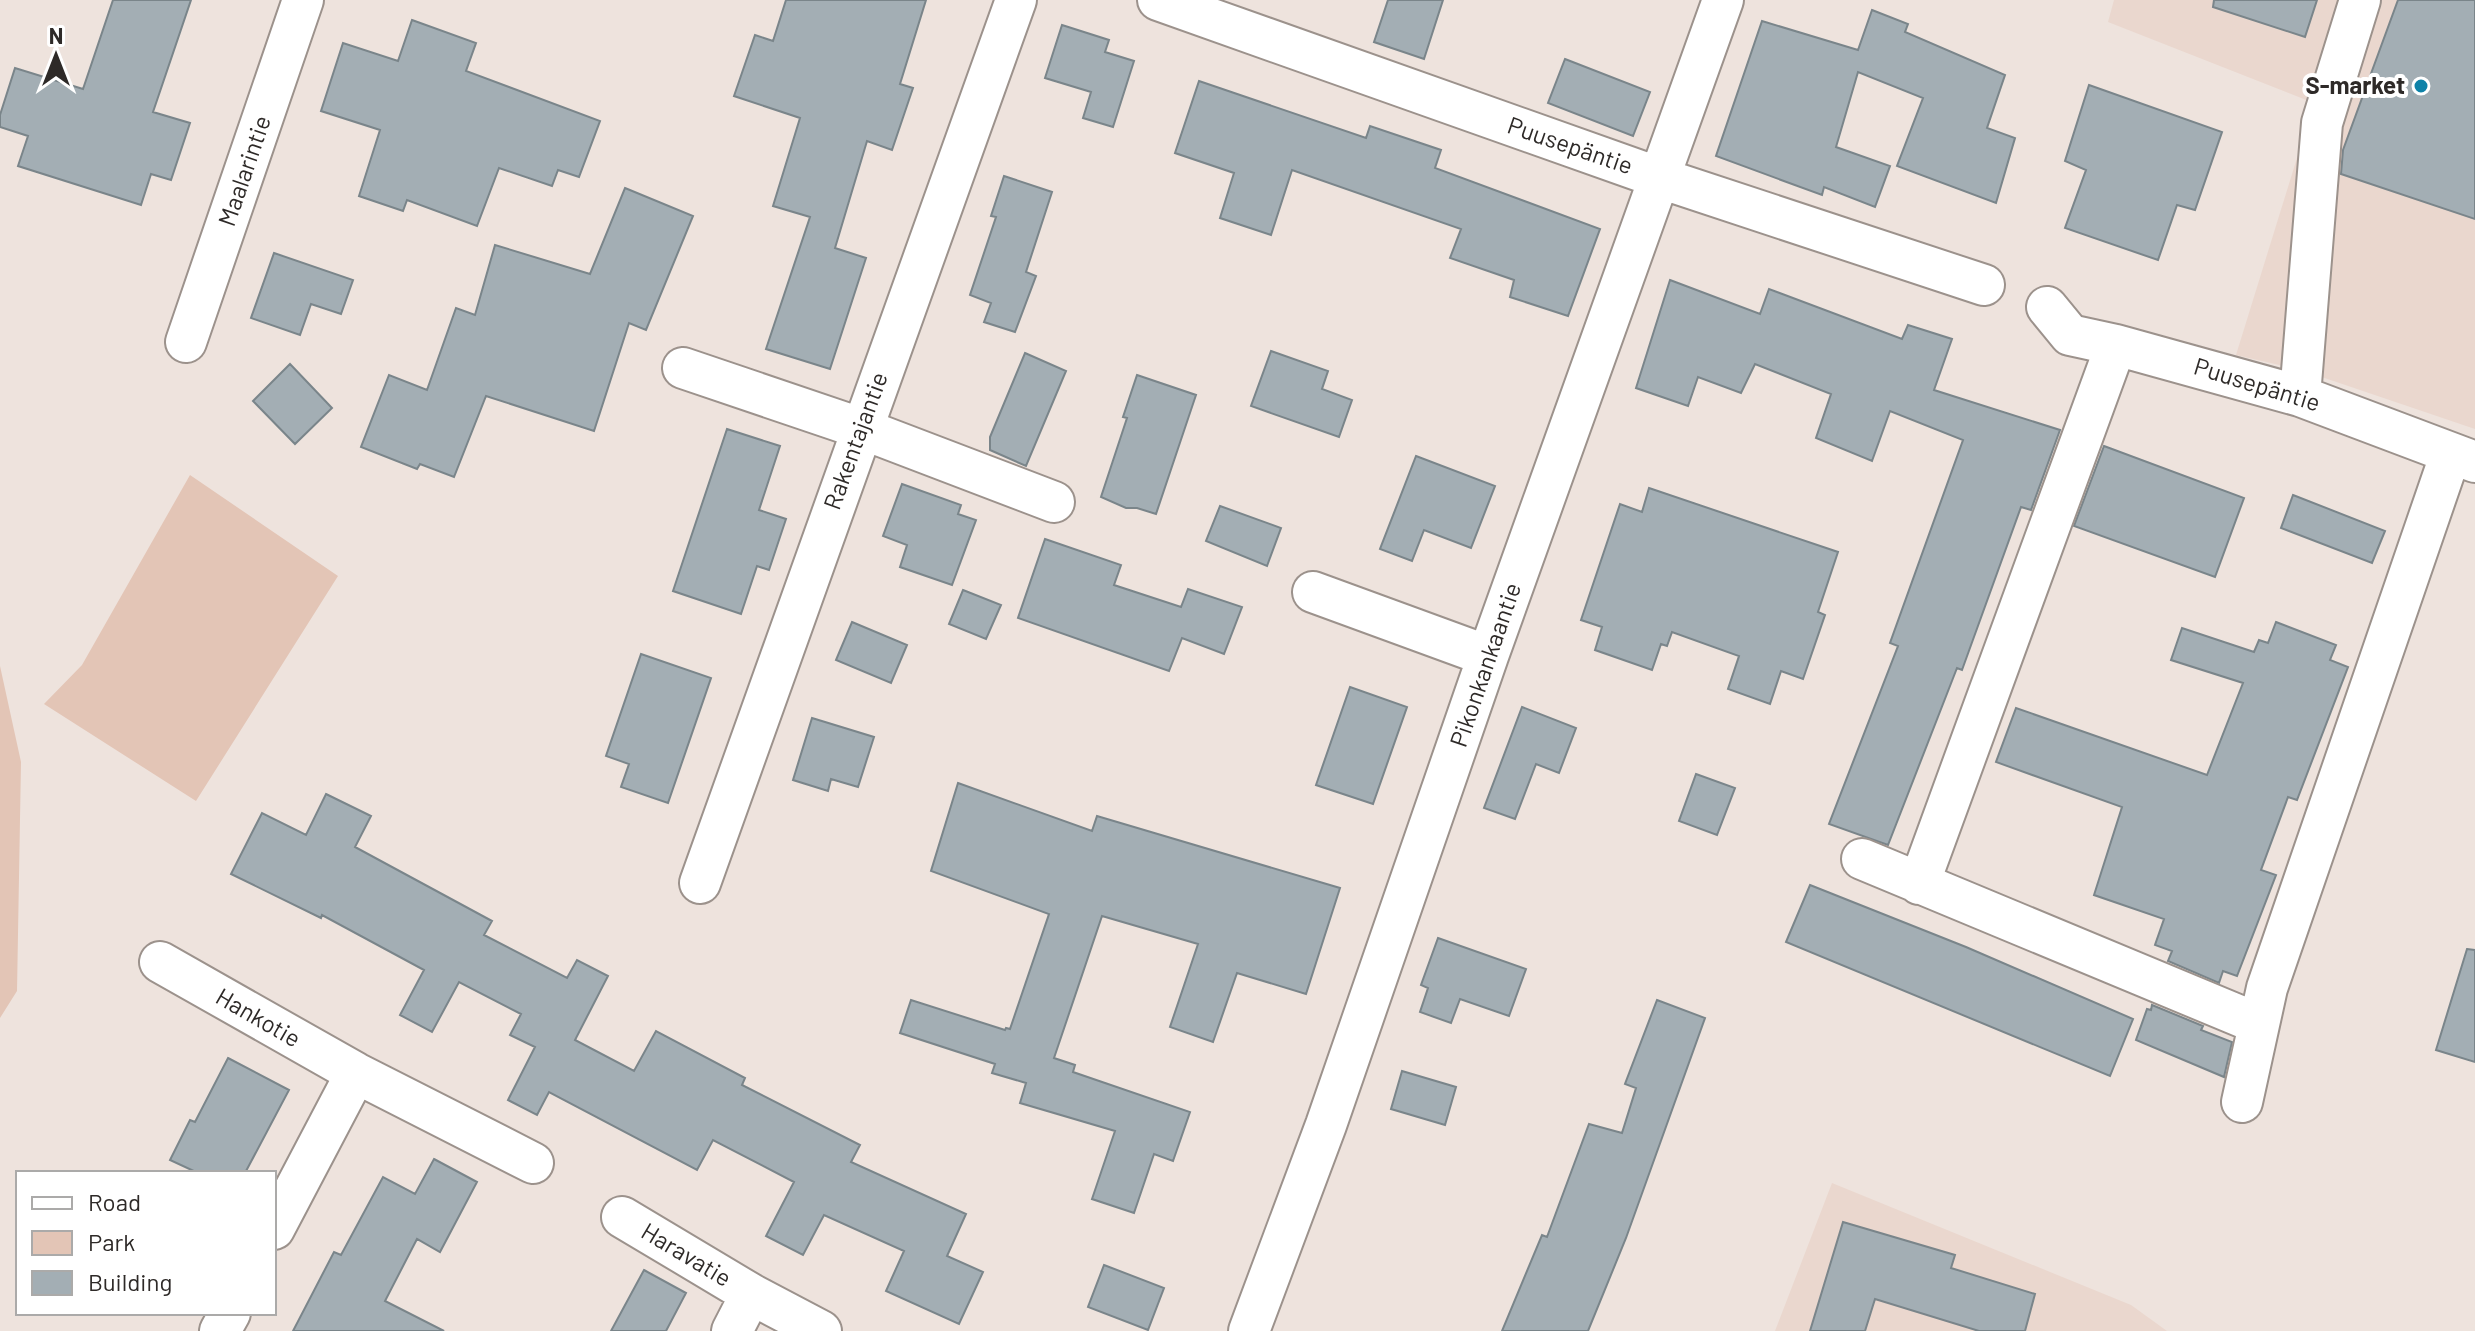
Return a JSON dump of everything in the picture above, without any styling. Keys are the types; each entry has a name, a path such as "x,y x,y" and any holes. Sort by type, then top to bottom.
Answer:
{"street":[{"name":"Maalarintie","path":"186,342 303,0"},
{"name":"Rakentajantie","path":"700,883 860,428 1016,0"},
{"name":"Puusepäntie","path":"1158,0 1660,178 1984,285"},
{"name":"Pikonkankaantie","path":"1249,1331 1326,1125 1488,656 1723,0"},
{"path":"2300,396 2322,123 2360,0"},
{"name":"Puusepäntie","path":"2047,307 2070,335 2300,396 2463,457"},
{"path":"1919,884 2116,345"},
{"path":"683,368 860,428 1054,502"},
{"path":"2242,1102 2267,988 2463,457"},
{"path":"1313,592 1488,656"},
{"path":"1862,859 2259,1024"},
{"name":"Hankotie","path":"160,962 356,1073 533,1163"},
{"path":"276,1225 356,1073"},
{"name":"Haravatie","path":"622,1217 751,1294 821,1331"},
{"name":"Haravatie","path":"732,1331 751,1294"}],"shaded area":[{"path":"2114,0 2475,0 2475,429 2301,370 2236,355 2314,103 2108,22"},
{"path":"1832,1183 2131,1305 2167,1331 1775,1331"}],"green space":[{"path":"190,475 338,576 196,801 44,704 82,665"},
{"path":"0,666 21,762 17,991 0,1018"}],"building":[{"path":"113,0 191,0 153,112 190,123 171,180 151,174 141,205 18,166 28,136 0,127 0,115 15,68 83,89"},
{"path":"786,0 926,0 900,84 913,88 892,150 867,141 835,248 866,258 830,369 766,349 810,217 773,206 800,118 734,96 755,35 773,41"},
{"path":"1388,0 1443,0 1424,59 1374,42"},
{"path":"2214,0 2317,0 2305,37 2213,7"},
{"name":"S-market","path":"2398,0 2475,0 2475,219 2341,174 2343,150"},
{"path":"1872,10 1908,24 1905,32 2005,75 1987,128 2015,138 1996,203 1897,166 1923,98 1858,72 1836,147 1890,166 1875,207 1824,187 1822,195 1716,156 1762,21 1858,50"},
{"path":"412,20 476,43 466,71 600,121 579,177 558,170 552,186 499,168 477,226 407,200 403,211 359,196 380,130 321,111 343,43 398,61"},
{"path":"1062,25 1109,40 1105,52 1134,61 1113,127 1083,118 1091,92 1045,78"},
{"path":"1565,59 1650,92 1633,136 1548,103"},
{"path":"1199,81 1366,138 1370,126 1441,150 1435,168 1600,229 1568,316 1510,297 1514,280 1450,258 1461,229 1292,170 1271,235 1220,218 1234,173 1175,153"},
{"path":"2089,85 2222,132 2195,210 2177,205 2158,260 2065,228 2086,170 2065,161"},
{"path":"1004,176 1052,192 1026,272 1036,276 1015,332 984,322 991,303 970,295 996,217 991,216"},
{"path":"625,188 693,216 646,330 629,323 594,431 486,396 454,477 420,464 417,469 361,447 389,375 427,390 456,308 475,315 495,245 590,274"},
{"path":"274,253 353,280 341,314 311,304 300,335 251,318"},
{"path":"1670,280 1760,314 1769,289 1902,339 1908,325 1952,339 1934,390 2060,430 2031,510 2021,507 1962,670 1957,668 1888,845 1829,824 1898,646 1890,643 1963,440 1890,411 1872,461 1816,438 1831,394 1755,364 1741,393 1698,377 1688,406 1636,388"},
{"path":"1271,351 1328,371 1322,389 1352,400 1339,437 1251,406"},
{"path":"1025,353 1066,371 1026,466 990,450 990,437"},
{"path":"290,364 332,408 295,444 253,401"},
{"path":"1137,375 1196,395 1156,514 1126,508 1101,497 1127,418 1123,417"},
{"path":"727,429 780,446 759,510 786,519 769,570 757,566 741,614 673,591"},
{"path":"2104,446 2244,498 2215,577 2074,526"},
{"path":"1416,456 1495,486 1471,548 1424,530 1412,561 1380,549"},
{"path":"902,484 961,505 958,514 976,520 952,585 900,567 907,545 883,536"},
{"path":"1649,488 1838,552 1818,612 1825,615 1803,679 1781,671 1770,704 1728,689 1739,656 1672,632 1667,646 1661,644 1652,670 1595,650 1602,627 1581,620 1620,504 1642,512"},
{"path":"2293,495 2385,531 2372,563 2281,528"},
{"path":"1220,506 1281,528 1267,566 1206,541"},
{"path":"1045,539 1121,565 1114,585 1181,607 1188,589 1242,607 1224,654 1182,638 1169,671 1018,618"},
{"path":"963,590 1001,605 986,639 949,624"},
{"path":"852,622 907,645 891,683 836,660"},
{"path":"2276,622 2336,645 2330,660 2348,667 2297,800 2288,797 2261,870 2276,875 2237,976 2223,971 2219,983 2168,961 2172,951 2155,945 2164,919 2094,895 2122,807 1996,762 2016,708 2207,775 2243,683 2171,660 2182,628 2254,652 2259,640 2268,643"},
{"path":"641,654 711,678 668,803 621,787 629,764 606,756"},
{"path":"1350,687 1407,707 1373,804 1316,785"},
{"path":"1522,707 1576,728 1559,773 1536,764 1515,819 1484,808"},
{"path":"812,718 874,737 858,787 831,779 828,791 793,780"},
{"path":"1696,774 1735,788 1717,835 1679,821"},
{"path":"958,783 1092,831 1097,816 1340,888 1306,994 1237,973 1213,1042 1170,1027 1198,944 1102,916 1054,1058 1075,1065 1073,1072 1190,1112 1173,1161 1154,1154 1134,1213 1092,1199 1115,1131 1020,1103 1026,1083 992,1073 995,1064 900,1033 911,1000 1010,1029 1049,914 931,871"},
{"path":"326,794 371,816 355,847 492,921 484,935 567,978 577,960 608,976 575,1040 634,1071 656,1031 745,1078 742,1085 860,1145 851,1162 966,1214 947,1256 983,1272 959,1324 886,1291 904,1251 824,1215 803,1255 766,1236 794,1182 713,1140 697,1170 549,1092 537,1115 508,1100 535,1047 510,1035 521,1014 459,982 432,1032 400,1015 424,970 322,915 321,918 231,874 262,813 306,835"},
{"path":"1810,885 1966,947 2133,1019 2110,1076 1786,942"},
{"path":"1438,938 1526,969 1509,1016 1460,999 1451,1023 1420,1012 1428,988 1421,985"},
{"path":"2467,949 2475,950 2475,1062 2436,1050"},
{"path":"1657,1000 1705,1018 1626,1238 1588,1331 1502,1331 1542,1235 1547,1237 1589,1124 1622,1133 1636,1088 1625,1084"},
{"path":"2152,1005 2232,1042 2224,1077 2136,1040 2147,1009 2151,1010"},
{"path":"228,1058 289,1090 246,1171 194,1171 170,1160 190,1120 195,1122"},
{"path":"1402,1071 1456,1087 1445,1125 1391,1109"},
{"path":"434,1159 477,1182 440,1252 417,1239 385,1301 444,1331 293,1331 334,1252 341,1255 383,1177 415,1194"},
{"path":"1843,1222 1955,1255 1951,1268 2035,1294 2025,1331 1979,1331 1875,1299 1865,1331 1810,1331"},
{"path":"1104,1265 1164,1288 1148,1330 1088,1307"},
{"path":"644,1270 686,1293 666,1331 611,1331"}],"place":[{"name":"S-market","path":"2421,86"}]}
